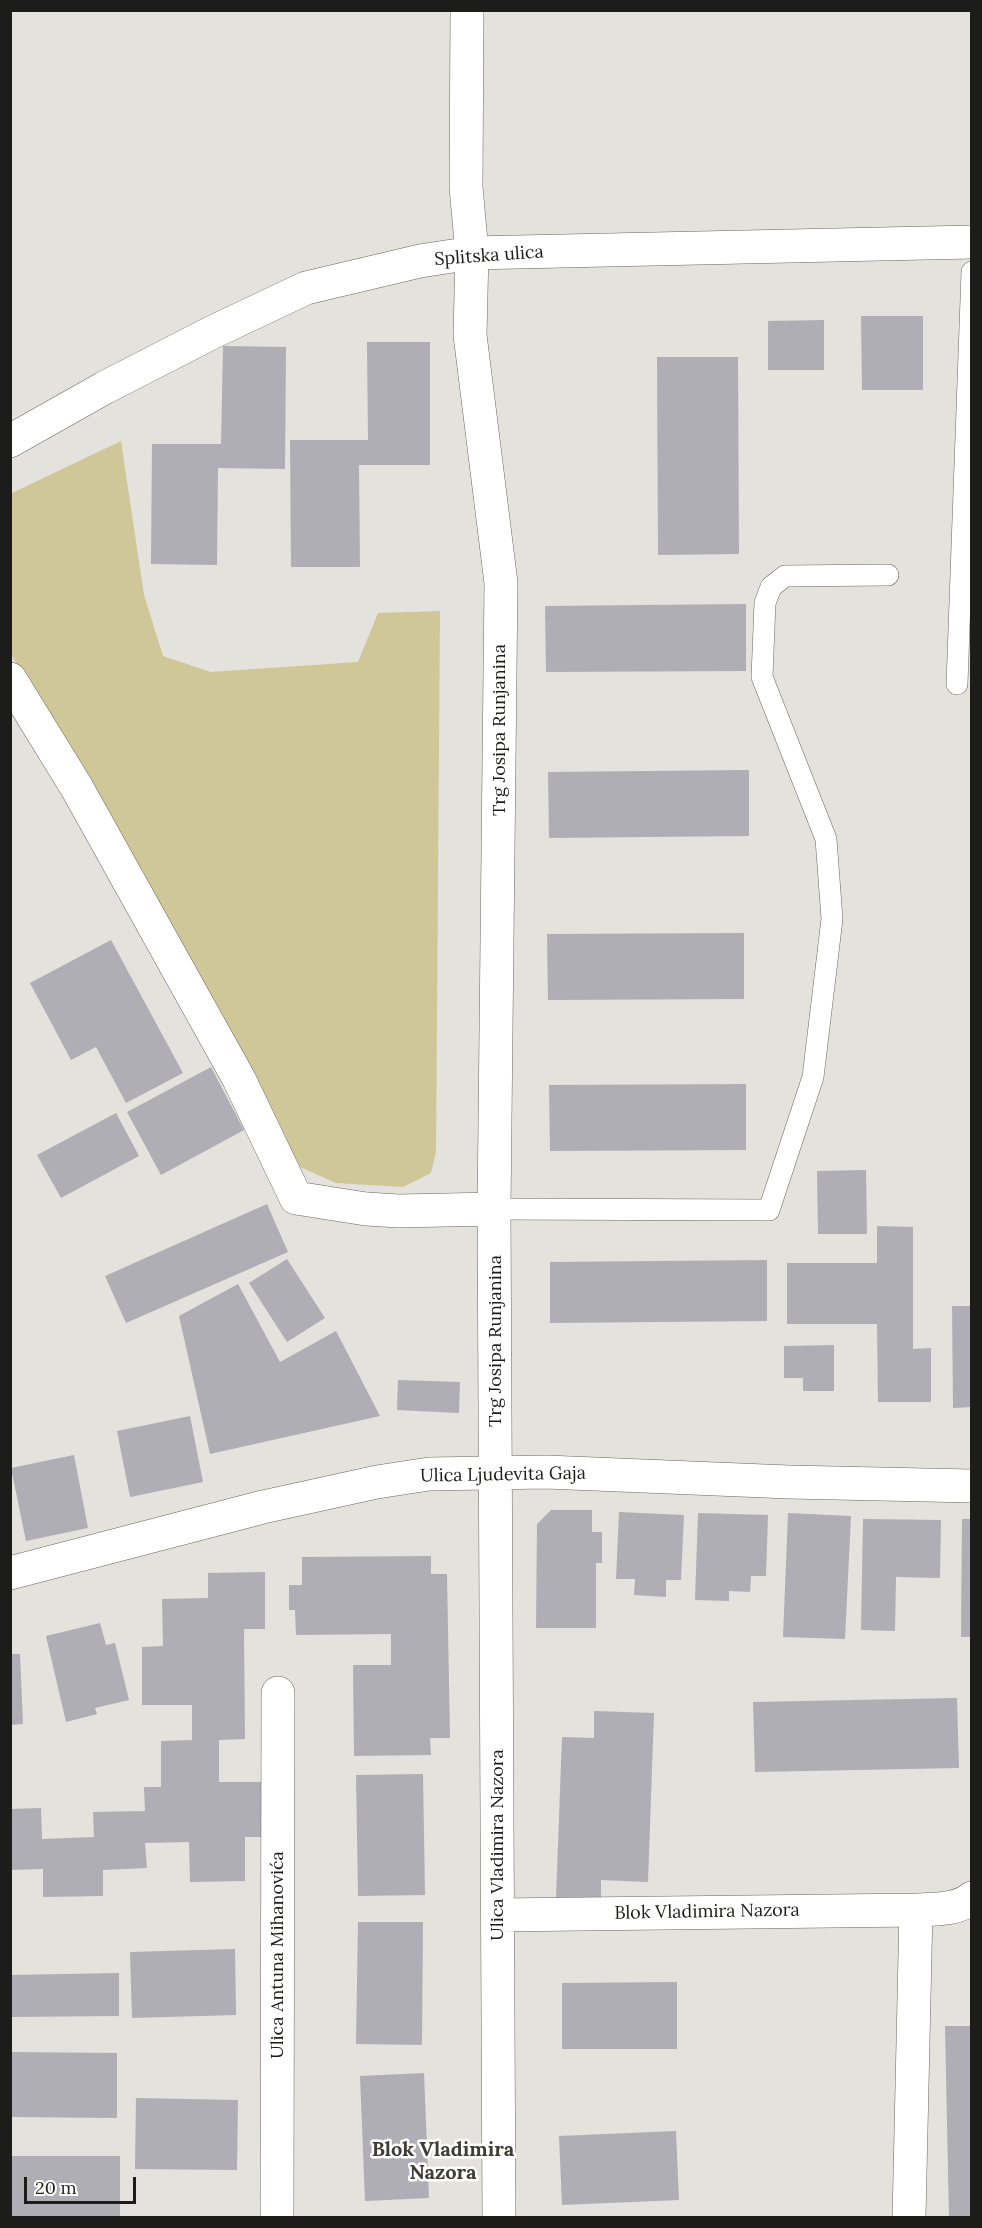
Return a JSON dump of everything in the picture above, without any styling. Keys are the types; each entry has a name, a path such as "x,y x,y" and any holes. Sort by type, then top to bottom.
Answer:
{"street":[{"name":"Trg Josipa Runjanina","path":"467,10 466,187 472,253 470,335 501,583 494,1209 497,1426 495,1472"},
{"name":"Splitska ulica","path":"10,441 104,388 213,332 306,288 420,261 472,253 972,242"},
{"path":"10,679 77,788 239,1079 296,1198 366,1209 399,1211 494,1209"},
{"name":"Ulica Ljudevita Gaja","path":"10,1573 263,1507 366,1484 429,1474 495,1472 972,1486"},
{"name":"Ulica Vladimira Nazora","path":"495,1472 499,2217"},
{"name":"Ulica Antuna Mihanovića","path":"277,2217 278,1693"},
{"name":"Blok Vladimira Nazora","path":"498,1915 916,1910 966,1903 972,1898"},
{"path":"909,2217 916,1910"}],"lane":[{"path":"957,684 972,272"},
{"path":"494,1209 769,1210 813,1077 832,919 826,839 762,676 765,603 771,587 785,576 888,575"}],"shaded area":[{"path":"121,441 144,595 163,656 211,672 358,662 378,613 440,611 436,1151 431,1173 403,1187 336,1183 293,1164 11,654 10,494"}],"building":[{"path":"861,316 923,316 923,390 862,390"},
{"path":"824,320 824,370 768,370 768,321"},
{"path":"367,342 430,342 430,465 359,465 360,567 291,567 290,440 368,440"},
{"path":"223,346 286,347 285,469 218,468 217,565 151,564 152,444 221,444"},
{"path":"657,357 738,357 739,554 658,555"},
{"path":"746,604 746,671 546,672 545,606"},
{"path":"749,770 749,836 549,838 548,772"},
{"path":"744,933 744,999 548,1000 547,934"},
{"path":"111,940 183,1073 126,1103 96,1047 71,1060 30,983"},
{"path":"211,1067 244,1130 161,1175 127,1112"},
{"path":"746,1084 746,1150 550,1151 549,1085"},
{"path":"116,1113 139,1156 61,1198 37,1155"},
{"path":"866,1170 867,1234 818,1234 817,1171"},
{"path":"267,1204 288,1252 126,1323 105,1276"},
{"path":"877,1226 913,1227 913,1349 931,1348 931,1402 878,1402 877,1324 787,1324 787,1263 877,1263"},
{"path":"287,1259 325,1318 287,1342 249,1283"},
{"path":"767,1260 767,1321 550,1323 550,1262"},
{"path":"238,1284 280,1362 336,1331 380,1416 210,1454 179,1316"},
{"path":"952,1306 972,1306 972,1407 953,1408"},
{"path":"834,1345 834,1391 803,1391 803,1378 784,1378 784,1346"},
{"path":"398,1380 460,1382 459,1413 397,1410"},
{"path":"190,1416 203,1482 130,1497 117,1431"},
{"path":"74,1455 88,1528 26,1541 11,1468"},
{"path":"551,1510 592,1510 592,1532 602,1532 602,1563 596,1563 596,1628 536,1628 537,1524"},
{"path":"619,1512 684,1515 681,1580 666,1580 666,1597 634,1595 635,1579 616,1579"},
{"path":"698,1513 768,1515 766,1576 751,1576 750,1592 729,1591 729,1601 695,1600"},
{"path":"788,1513 851,1516 845,1639 783,1637"},
{"path":"863,1519 941,1520 940,1578 896,1577 895,1631 861,1630"},
{"path":"962,1519 972,1519 972,1637 961,1637"},
{"path":"431,1556 431,1574 447,1574 450,1738 430,1738 431,1755 354,1756 353,1665 391,1665 391,1634 296,1635 295,1610 289,1610 289,1585 302,1585 302,1557"},
{"path":"265,1572 265,1629 244,1629 245,1739 219,1740 219,1782 265,1782 266,1837 245,1837 245,1881 190,1882 189,1842 145,1843 147,1868 103,1870 103,1896 43,1897 43,1869 10,1870 10,1809 41,1808 42,1839 94,1837 93,1812 145,1811 144,1787 161,1787 161,1741 192,1740 192,1705 142,1705 142,1647 163,1646 162,1599 208,1598 208,1573"},
{"path":"100,1623 106,1645 115,1643 129,1700 95,1708 97,1714 66,1722 46,1636"},
{"path":"10,1654 20,1654 23,1724 10,1725"},
{"path":"957,1698 959,1768 755,1772 753,1702"},
{"path":"594,1711 654,1713 648,1882 601,1880 601,1899 556,1898 562,1737 594,1738"},
{"path":"423,1774 425,1895 358,1896 356,1775"},
{"path":"358,1922 423,1922 422,2045 356,2044"},
{"path":"235,1949 236,2015 132,2018 130,1952"},
{"path":"119,1973 119,2016 10,2017 10,1975"},
{"path":"677,1982 677,2049 562,2049 562,1983"},
{"path":"945,2026 972,2026 972,2218 949,2218"},
{"path":"10,2052 117,2053 117,2118 10,2117"},
{"path":"424,2073 429,2198 365,2201 360,2076"},
{"path":"136,2098 238,2100 237,2170 135,2169"},
{"path":"676,2131 679,2200 562,2205 559,2136"},
{"path":"10,2156 120,2156 120,2218 10,2218"}],"district":[{"name":"Blok Vladimira Nazora","path":"443,2162"}]}
